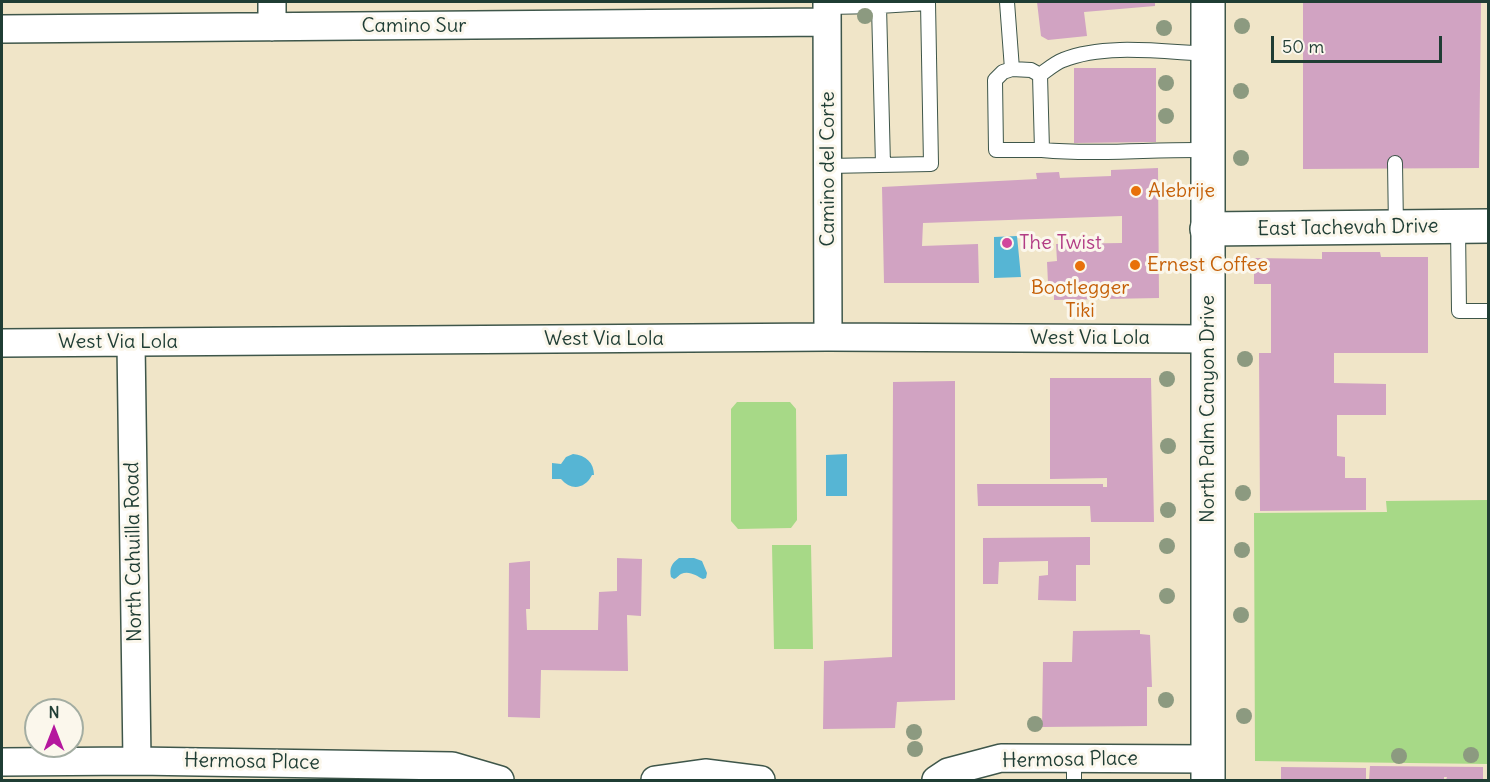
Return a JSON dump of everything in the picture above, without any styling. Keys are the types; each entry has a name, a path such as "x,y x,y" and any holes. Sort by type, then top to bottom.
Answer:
{"main road":[{"name":"North Palm Canyon Drive","path":"1208,2 1209,770"},
{"name":"East Tachevah Drive","path":"1207,229 1473,226"}],"street":[{"name":"Camino Sur","path":"2,29 272,14 827,10"},
{"name":"Camino del Corte","path":"827,10 828,337"},
{"name":"West Via Lola","path":"2,343 828,337 1208,339"},
{"name":"North Cahuilla Road","path":"132,343 136,760"},
{"name":"Hermosa Place","path":"936,780 948,772 1001,758 1074,770 1209,770"},
{"name":"Hermosa Place","path":"2,762 136,760 452,765 500,780"},
{"path":"655,780 705,773 761,780"}],"lane":[{"path":"1007,2 1012,69"},
{"path":"827,10 928,3 931,164 828,166"},
{"path":"879,6 883,165"},
{"path":"1040,75 1062,60 1095,52 1148,51 1208,54"},
{"path":"1040,75 1031,70 1012,69 1003,72 995,80 996,150 1079,153 1163,149 1208,150"},
{"path":"1040,75 1042,150"},
{"path":"1395,163 1396,227"},
{"path":"1473,226 1459,311 1488,310"}],"green space":[{"path":"737,402 790,402 796,409 797,520 791,528 738,529 731,521 731,409"},
{"path":"1488,500 1488,764 1255,761 1254,513 1387,512 1386,501"},
{"path":"772,545 811,545 813,649 774,649"}],"water":[{"path":"1017,236 1021,277 994,278 994,237"},
{"path":"573,454 585,458 591,463 594,471 594,475 586,483 578,487 573,487 561,479 552,479 552,463 561,464 566,457"},
{"path":"847,454 847,496 826,496 826,455"},
{"path":"679,558 694,558 702,561 707,573 706,578 687,573 674,579 671,577 672,566"}],"building":[{"path":"1037,2 1155,2 1155,6 1084,12 1087,36 1048,40 1041,36"},
{"path":"1303,2 1481,2 1479,168 1303,169"},
{"path":"1074,68 1156,68 1156,142 1074,143"},
{"path":"1158,168 1159,298 1054,300 1054,283 1048,283 1047,262 1057,261 1056,244 1122,243 1122,216 923,223 922,246 978,244 979,283 884,283 882,187 1037,179 1036,173 1059,172 1060,178 1111,176 1111,170"},
{"path":"1322,252 1380,252 1381,257 1428,257 1428,353 1334,353 1334,383 1386,384 1386,415 1337,415 1337,456 1345,457 1345,478 1366,478 1366,510 1260,511 1259,353 1271,353 1271,284 1254,284 1254,258 1322,259"},
{"path":"1050,378 1151,378 1154,522 1091,522 1090,506 978,506 977,484 1103,484 1103,487 1107,487 1107,478 1050,479"},
{"path":"955,381 955,700 897,702 895,728 823,729 824,661 892,657 893,382"},
{"path":"1090,537 1090,565 1076,565 1076,601 1038,600 1039,576 1048,575 1048,561 999,562 998,584 983,584 983,538"},
{"path":"617,558 642,559 641,616 627,615 628,671 541,670 540,718 508,717 509,563 530,561 530,609 526,609 527,630 598,630 599,592 617,591"},
{"path":"1140,630 1140,634 1150,635 1152,687 1147,687 1147,726 1042,727 1043,662 1072,662 1073,631"},
{"path":"1370,766 1483,767 1483,780 1446,780 1447,777 1444,777 1444,780 1369,780"},
{"path":"1281,767 1366,768 1366,780 1281,780"}],"place":[{"name":"Alebrije","path":"1136,191"},
{"name":"The Twist","path":"1007,243"},
{"name":"Ernest Coffee","path":"1135,265"},
{"name":"Bootlegger Tiki","path":"1080,266"}]}
